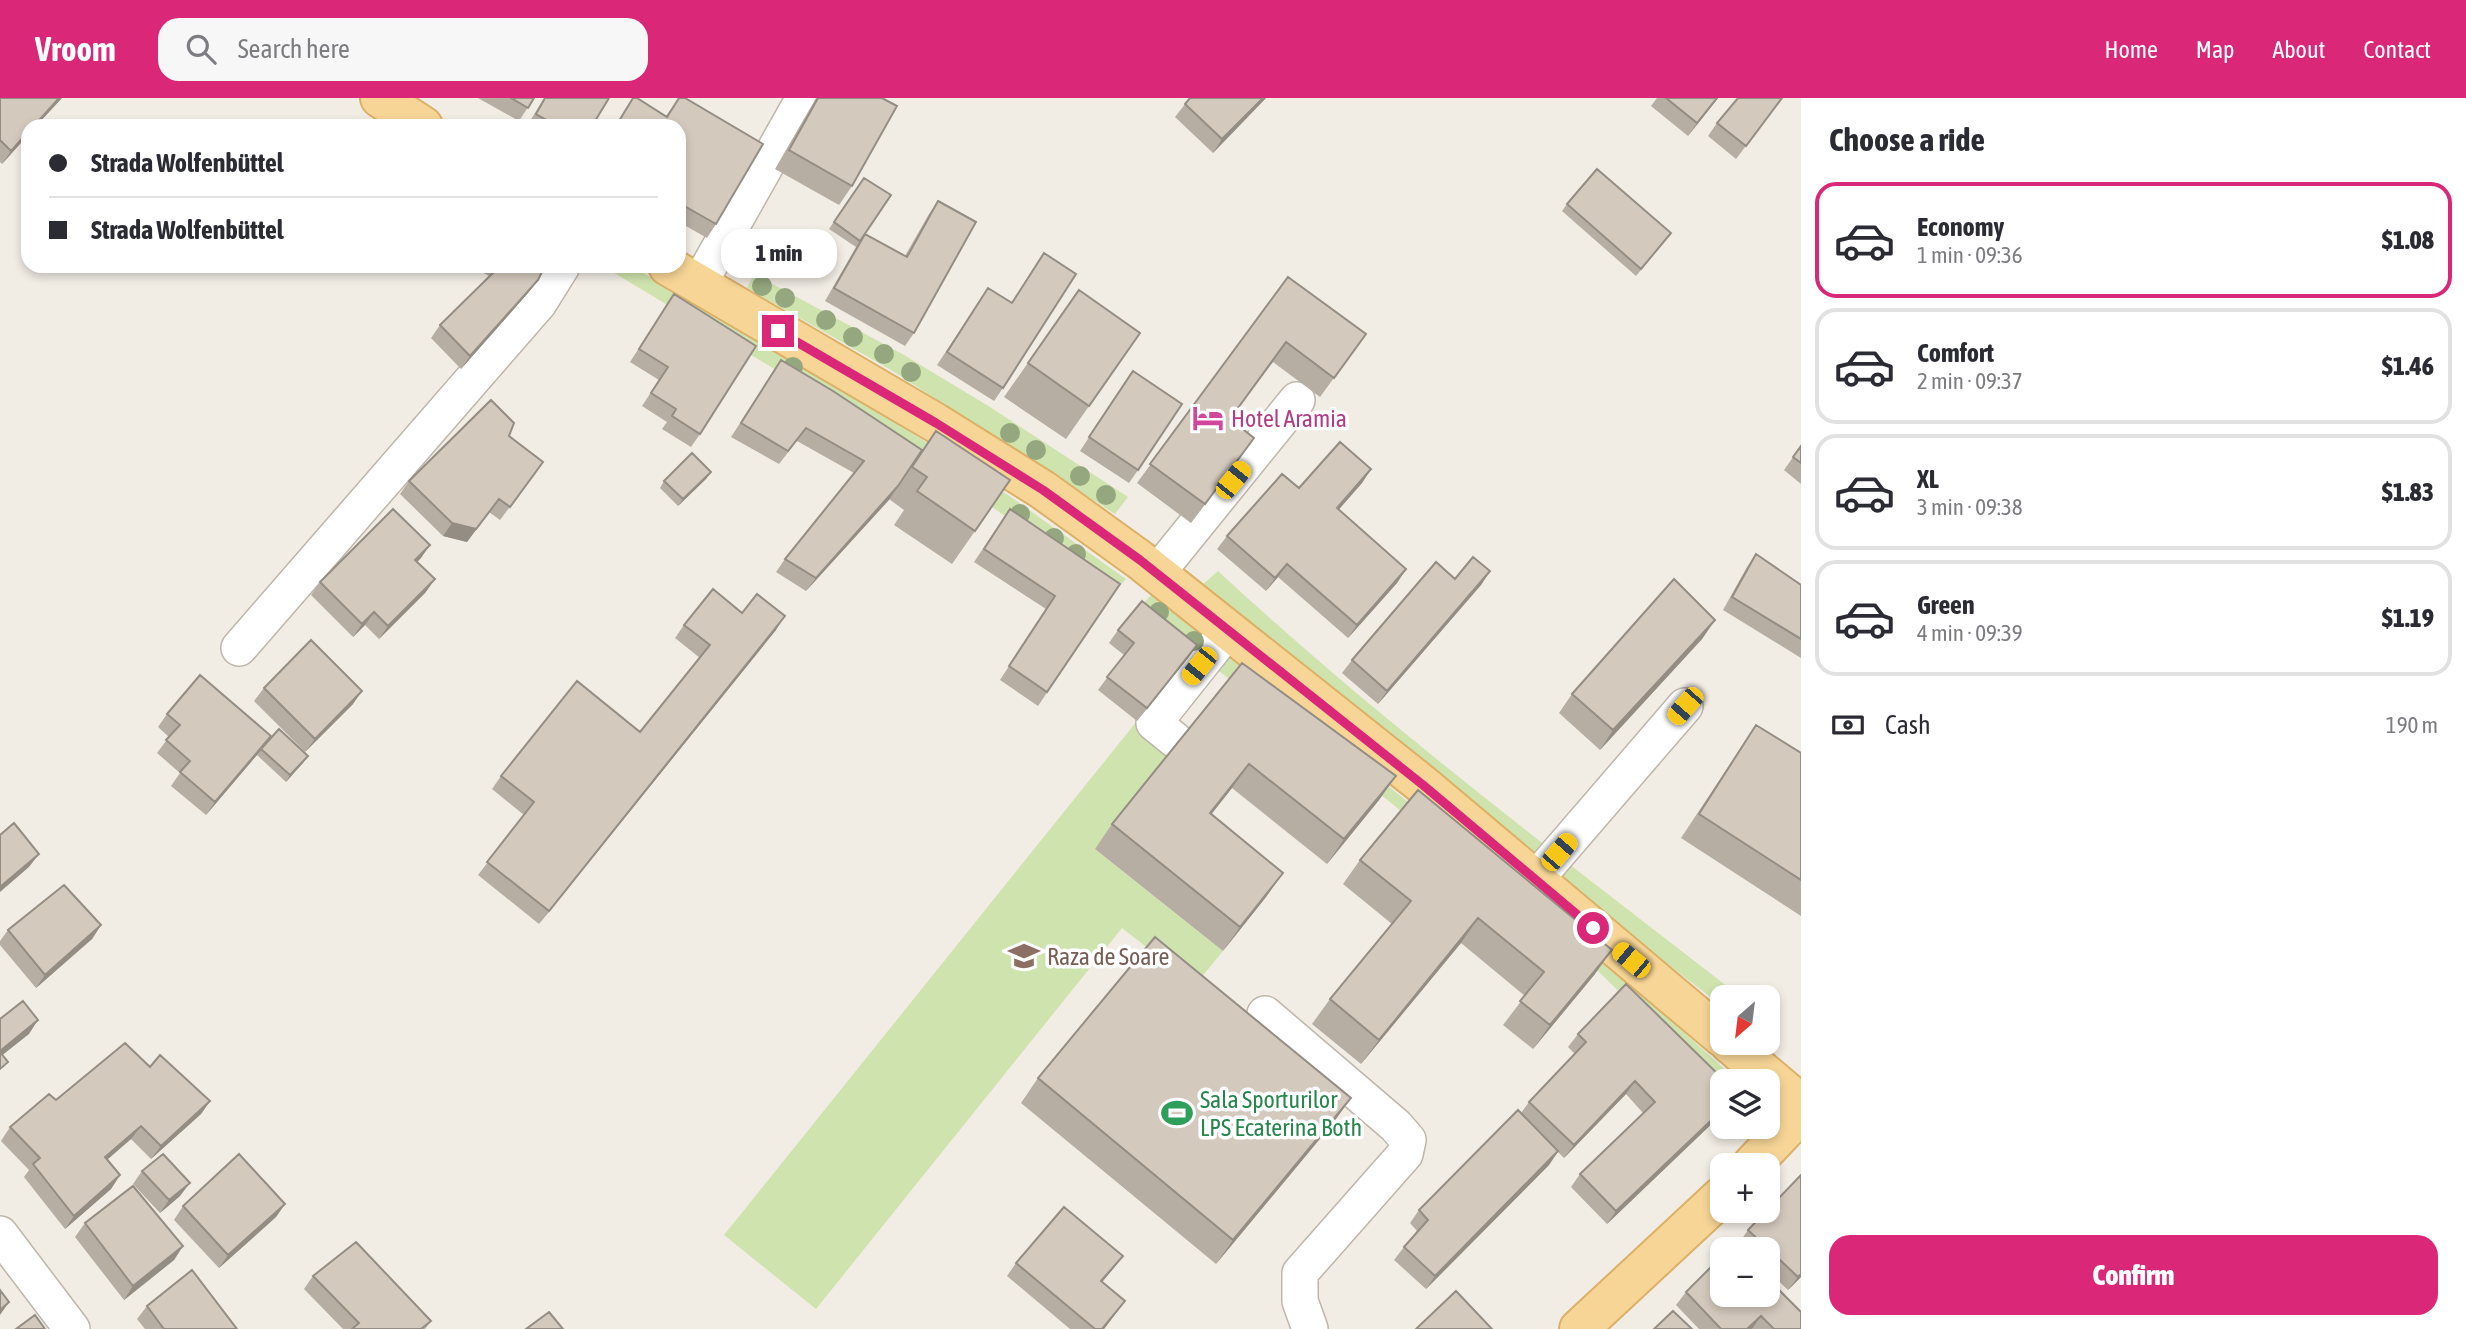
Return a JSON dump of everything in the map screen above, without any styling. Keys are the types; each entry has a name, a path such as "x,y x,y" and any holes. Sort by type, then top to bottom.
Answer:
{"main road":[{"path":"380,98 412,119"},
{"path":"683,275 936,423 1043,490 1157,573 1423,785 1710,1027"},
{"path":"1743,1055 1801,1104"},
{"path":"1763,1153 1801,1113"},
{"path":"1579,1329 1710,1207"}],"street":[{"path":"686,271 804,98"},
{"path":"239,648 539,303 558,273"},
{"path":"1157,573 1297,400"},
{"path":"1175,740 1154,723 1228,630"},
{"path":"1535,880 1685,706"},
{"path":"1265,1014 1396,1126 1408,1140 1405,1154 1300,1273 1300,1301 1310,1329"},
{"path":"0,1234 72,1329"}],"green space":[{"path":"614,273 643,273 837,385 1008,495 1126,579 1115,591 989,505 826,400"},
{"path":"754,274 904,355 990,407 1128,497 1115,514 891,370 747,288"},
{"path":"1218,571 1409,737 1726,985 1710,985 1710,997 1555,877 1200,587"},
{"path":"1152,594 1605,962 1725,1069 1710,1069 1710,1081 1598,971 1390,802 1138,609"},
{"name":"Raza de Soare","path":"1137,721 1174,750 1095,849 1223,951 1195,985 1122,928 816,1309 724,1235"}],"building":[{"path":"0,98 59,98 40,119 21,119 21,140 11,151 0,140"},
{"path":"511,98 534,98 528,108"},
{"path":"545,98 609,98 596,119 545,119 536,114"},
{"path":"633,98 667,117 679,98 685,98 763,144 716,224 686,207 686,119 620,119"},
{"path":"818,98 882,98 897,106 852,186 789,150"},
{"path":"1190,98 1263,98 1222,139 1185,104"},
{"path":"1666,98 1717,98 1697,123"},
{"path":"1738,98 1782,98 1746,146 1717,123"},
{"path":"1597,169 1671,233 1641,269 1567,204"},
{"path":"864,178 891,195 860,241 834,222"},
{"path":"938,201 976,222 914,333 834,288 865,234 907,257"},
{"path":"1044,253 1076,274 1003,388 947,352 988,288 1012,303"},
{"path":"493,273 542,273 470,356 440,325"},
{"name":"Hotel Aramia","path":"1288,277 1366,334 1334,378 1286,342 1230,419 1254,438 1205,504 1150,464"},
{"path":"1079,290 1140,333 1089,406 1028,363"},
{"path":"674,294 756,346 700,434 672,416 676,409 651,393 668,367 639,349"},
{"path":"781,360 922,450 898,486 816,578 785,559 864,461 806,428 788,451 741,423"},
{"path":"1133,371 1182,404 1138,470 1089,437"},
{"path":"491,400 514,423 509,436 543,462 510,507 499,499 476,529 452,523 409,481"},
{"path":"936,431 1010,480 975,531 917,491 927,477 912,467"},
{"path":"1340,442 1371,469 1337,508 1406,569 1357,625 1287,564 1275,578 1227,536 1282,474 1299,488"},
{"path":"1801,446 1801,463 1793,457"},
{"path":"692,453 711,472 683,499 664,481"},
{"path":"393,509 430,545 415,560 435,579 388,626 374,612 362,624 320,582"},
{"path":"1010,509 1120,584 1047,692 1009,666 1055,596 984,549"},
{"path":"1756,554 1801,585 1801,639 1732,597"},
{"path":"1473,557 1490,571 1387,691 1352,660 1436,562 1455,579"},
{"path":"1674,579 1715,620 1613,730 1572,694"},
{"path":"713,589 742,613 757,594 785,616 549,911 487,862 534,802 501,776 577,681 640,732 710,645 684,625"},
{"path":"1142,601 1197,645 1147,708 1107,677 1134,643 1118,630"},
{"path":"311,640 362,691 315,739 264,688"},
{"name":"Raza de Soare","path":"1242,663 1396,776 1344,839 1249,764 1210,813 1283,873 1240,927 1112,824"},
{"path":"200,675 271,736 215,802 180,772 190,761 166,740 180,725 167,714"},
{"path":"1756,725 1801,753 1801,880 1699,814"},
{"path":"279,729 308,756 290,775 261,749"},
{"path":"1418,790 1612,950 1550,1025 1520,1001 1544,972 1478,918 1379,1040 1330,999 1411,901 1360,860"},
{"path":"14,823 39,854 0,887 0,835"},
{"path":"64,885 101,925 45,975 8,930"},
{"name":"Sala Sporturilor LPS Ecaterina Both","path":"1155,937 1351,1098 1233,1240 1038,1078"},
{"path":"1626,984 1713,1069 1710,1069 1710,1121 1616,1211 1580,1174 1655,1102 1635,1081 1574,1145 1529,1102 1586,1042 1578,1034"},
{"path":"23,1001 38,1020 0,1051 0,1019"},
{"path":"125,1043 150,1067 160,1055 210,1101 161,1146 141,1126 105,1157 120,1175 74,1216 33,1164 40,1158 10,1127 49,1094 56,1100"},
{"path":"0,1052 8,1062 0,1069"},
{"path":"1518,1110 1558,1151 1435,1276 1404,1247 1428,1220 1419,1210"},
{"path":"163,1154 190,1183 169,1200 142,1171"},
{"path":"239,1154 285,1204 228,1255 183,1206"},
{"path":"1801,1175 1801,1274 1798,1277 1780,1260 1780,1237 1755,1237 1748,1230 1755,1223 1780,1223 1780,1197"},
{"path":"133,1186 183,1246 133,1286 85,1223"},
{"path":"1064,1207 1123,1256 1101,1281 1125,1301 1102,1329 1095,1329 1016,1263"},
{"path":"356,1242 431,1321 421,1329 352,1329 359,1323 313,1276"},
{"path":"1710,1268 1710,1307 1780,1307 1780,1291 1801,1312 1801,1329 1774,1329 1761,1316 1747,1329 1721,1329 1686,1292"},
{"path":"192,1270 237,1329 164,1329 147,1306"},
{"path":"0,1290 9,1302 0,1310"},
{"path":"1456,1291 1492,1329 1416,1329"},
{"path":"1673,1311 1692,1329 1654,1329"},
{"path":"549,1312 563,1329 526,1329"},
{"path":"35,1315 45,1329 16,1329"}],"place":[{"name":"Hotel Aramia","path":"1208,418"},
{"name":"Raza de Soare","path":"1024,956"},
{"name":"Sala Sporturilor LPS Ecaterina Both","path":"1177,1113"}],"route":[{"path":"778,331 936,423 1043,490 1140,560 1423,785 1593,928"}]}
